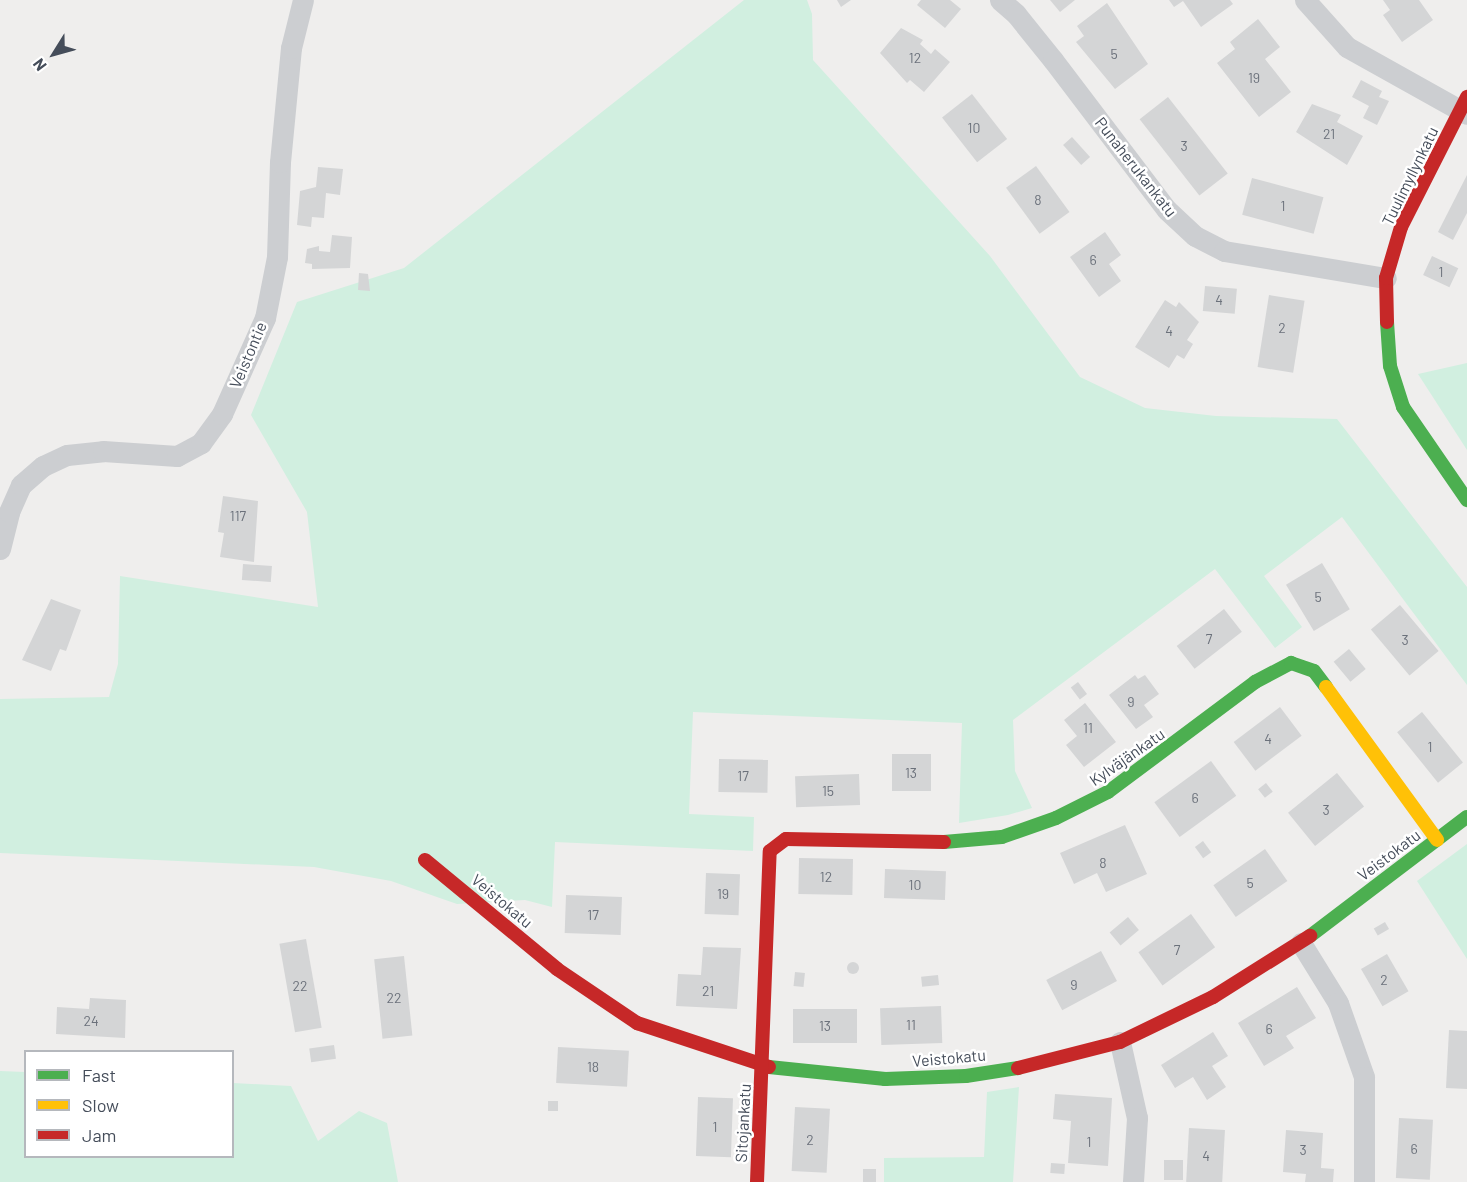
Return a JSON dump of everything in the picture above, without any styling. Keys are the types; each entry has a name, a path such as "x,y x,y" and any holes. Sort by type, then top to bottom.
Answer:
{"street":[{"name":"Veistontie","path":"0,549 9,512 21,485 43,466 68,455 103,451 177,456 201,443 222,414 265,318 277,257 280,162 291,48 303,0"},
{"name":"Punaherukankatu","path":"1000,0 1016,14 1053,60 1167,210 1195,236 1224,251 1386,278"},
{"path":"1305,0 1347,47 1465,107"},
{"name":"Tuulimyllynkatu","path":"1465,107 1401,227 1386,278 1390,366 1402,407 1467,500"},
{"name":"Kylväjänkatu","path":"762,1066 770,851 786,839 944,842 1002,837 1056,818 1108,792 1256,681 1291,663 1314,671 1437,840"},
{"name":"Veistokatu","path":"425,860 597,999 637,1023 762,1066 885,1079 966,1076 1031,1066 1120,1042 1213,997 1301,943 1467,817"},
{"path":"1301,943 1338,1003 1364,1077 1364,1182"},
{"path":"1120,1042 1137,1118 1133,1182"},
{"name":"Sitojankatu","path":"757,1182 762,1066"}],"green space":[{"path":"744,0 807,0 812,14 813,60 990,256 1080,377 1145,408 1216,416 1337,419 1467,587 1467,685 1342,517 1264,576 1302,627 1275,648 1215,569 1013,720 1015,771 1032,808 1008,815 959,823 962,723 693,712 689,814 754,817 753,851 555,842 552,907 525,900 457,904 391,881 314,867 0,853 0,699 109,697 118,664 120,576 318,607 307,512 251,415 297,302 404,268"},
{"path":"1467,363 1467,450 1418,374"},
{"path":"1467,844 1467,959 1417,881"},
{"path":"0,1071 24,1072 24,1158 234,1158 234,1083 291,1086 318,1141 359,1111 387,1123 398,1182 0,1182"},
{"path":"1019,1087 1013,1182 884,1182 884,1158 984,1157 987,1092"}],"building":[{"path":"837,0 851,0 841,7"},
{"path":"921,0 950,0 961,9 945,28 917,5"},
{"path":"1050,0 1075,0 1060,12"},
{"path":"1169,0 1230,0 1233,4 1201,27 1183,1 1174,7"},
{"path":"1383,0 1419,0 1433,20 1402,42 1383,15 1390,10"},
{"path":"1107,3 1148,64 1115,89 1076,42 1084,36 1077,26"},
{"path":"1258,19 1280,47 1265,59 1291,92 1259,117 1217,63 1235,49 1230,42"},
{"path":"901,28 923,40 920,44 931,54 935,49 950,62 924,92 910,80 907,83 880,53"},
{"path":"1361,80 1382,91 1379,97 1389,101 1377,125 1363,118 1369,106 1352,97"},
{"path":"972,94 1007,139 977,162 942,117"},
{"path":"1168,97 1228,173 1199,196 1140,119"},
{"path":"1312,104 1341,115 1337,122 1363,136 1347,165 1296,132"},
{"path":"1072,137 1090,157 1081,165 1063,145"},
{"path":"1036,166 1070,212 1040,234 1006,188"},
{"path":"318,167 343,169 340,195 326,193 324,218 312,217 311,227 297,225 300,191 316,187"},
{"path":"1467,175 1467,213 1453,240 1438,232"},
{"path":"1252,178 1323,197 1314,234 1242,215"},
{"path":"1105,232 1121,255 1109,264 1121,281 1099,297 1070,257"},
{"path":"332,235 352,237 350,268 312,269 312,264 305,263 307,249 319,246 319,251 330,252"},
{"path":"1432,256 1458,268 1449,287 1423,275"},
{"path":"359,273 368,274 370,291 358,290"},
{"path":"1205,286 1237,289 1235,314 1203,311"},
{"path":"1269,295 1305,301 1293,373 1258,367"},
{"path":"1165,300 1176,307 1179,302 1199,322 1187,340 1193,344 1184,359 1177,355 1169,368 1135,347"},
{"path":"223,496 258,501 254,562 220,557 224,533 218,532"},
{"path":"1322,563 1350,609 1314,631 1286,585"},
{"path":"243,564 272,566 271,582 242,580"},
{"path":"51,599 81,610 66,651 60,649 51,671 22,660"},
{"path":"1400,605 1439,651 1409,675 1371,629"},
{"path":"1224,609 1242,632 1195,669 1177,646"},
{"path":"1349,649 1366,669 1350,682 1334,662"},
{"path":"1135,675 1138,679 1145,675 1159,694 1144,705 1153,717 1136,729 1109,695"},
{"path":"1078,682 1087,694 1080,699 1071,687"},
{"path":"1085,703 1116,742 1084,767 1066,745 1077,736 1064,720"},
{"path":"1280,707 1302,736 1255,771 1234,742"},
{"path":"1422,712 1463,763 1438,783 1397,732"},
{"path":"892,754 931,754 931,791 892,791"},
{"path":"719,759 768,760 767,793 718,792"},
{"path":"1211,761 1236,796 1180,837 1154,802"},
{"path":"1337,773 1364,806 1315,846 1288,813"},
{"path":"859,774 860,805 796,807 795,776"},
{"path":"1266,783 1273,792 1265,798 1258,789"},
{"path":"1125,825 1147,874 1106,892 1097,873 1074,884 1060,853"},
{"path":"1203,841 1211,852 1203,858 1195,847"},
{"path":"1265,849 1287,881 1236,917 1213,885"},
{"path":"799,858 853,859 852,895 798,894"},
{"path":"885,869 946,871 945,900 884,898"},
{"path":"706,873 740,874 739,915 705,914"},
{"path":"566,895 622,897 621,935 565,933"},
{"path":"1191,914 1215,947 1163,985 1138,952"},
{"path":"1128,917 1139,930 1121,945 1110,932"},
{"path":"1385,922 1389,929 1378,935 1374,928"},
{"path":"306,939 322,1028 295,1032 279,944"},
{"path":"703,947 741,948 737,1009 676,1006 678,974 701,975"},
{"path":"1101,951 1117,981 1062,1010 1046,980"},
{"path":"1387,954 1408,991 1383,1006 1361,969"},
{"path":"404,956 412,1036 383,1039 374,959"},
{"path":"853,962 859,968 853,974 847,968"},
{"path":"795,972 805,973 803,987 794,986"},
{"path":"938,975 939,985 922,987 921,977"},
{"path":"1297,987 1316,1018 1286,1036 1294,1048 1264,1066 1238,1023"},
{"path":"90,998 126,1000 125,1038 56,1034 57,1007 89,1009"},
{"path":"941,1006 942,1043 881,1045 880,1008"},
{"path":"793,1009 857,1009 857,1043 793,1043"},
{"path":"1449,1030 1467,1031 1467,1089 1446,1088"},
{"path":"1213,1032 1228,1056 1212,1066 1226,1087 1207,1100 1193,1077 1175,1088 1161,1065"},
{"path":"334,1045 336,1059 311,1062 309,1048"},
{"path":"558,1047 629,1051 627,1087 556,1083"},
{"path":"1055,1094 1112,1098 1108,1166 1068,1163 1071,1121 1053,1119"},
{"path":"698,1097 733,1098 731,1157 696,1156"},
{"path":"548,1101 558,1101 558,1111 548,1111"},
{"path":"795,1107 830,1109 827,1173 792,1171"},
{"path":"1399,1118 1433,1120 1430,1180 1396,1178"},
{"path":"1189,1128 1225,1130 1222,1182 1186,1182"},
{"path":"1286,1130 1323,1133 1321,1168 1334,1169 1333,1182 1305,1182 1306,1174 1283,1172"},
{"path":"1164,1160 1183,1160 1183,1180 1164,1180"},
{"path":"1051,1163 1065,1164 1064,1174 1050,1173"},
{"path":"863,1169 876,1169 876,1182 863,1182"}],"traffic: fast":[{"path":"1387,322 1390,366 1403,407 1467,500"},
{"path":"944,842 1002,837 1056,818 1108,792 1255,682 1291,663 1314,671 1326,687"},
{"path":"1310,936 1467,817"},
{"path":"769,1067 885,1079 966,1076 1018,1068"}],"traffic: slow":[{"path":"1326,687 1437,840"}],"traffic: jam":[{"path":"1387,322 1386,278 1401,227 1467,97"},
{"path":"757,1182 770,851 786,839 944,842"},
{"path":"425,860 557,969 637,1023 769,1067"},
{"path":"1018,1068 1120,1042 1213,997 1310,936"}]}
